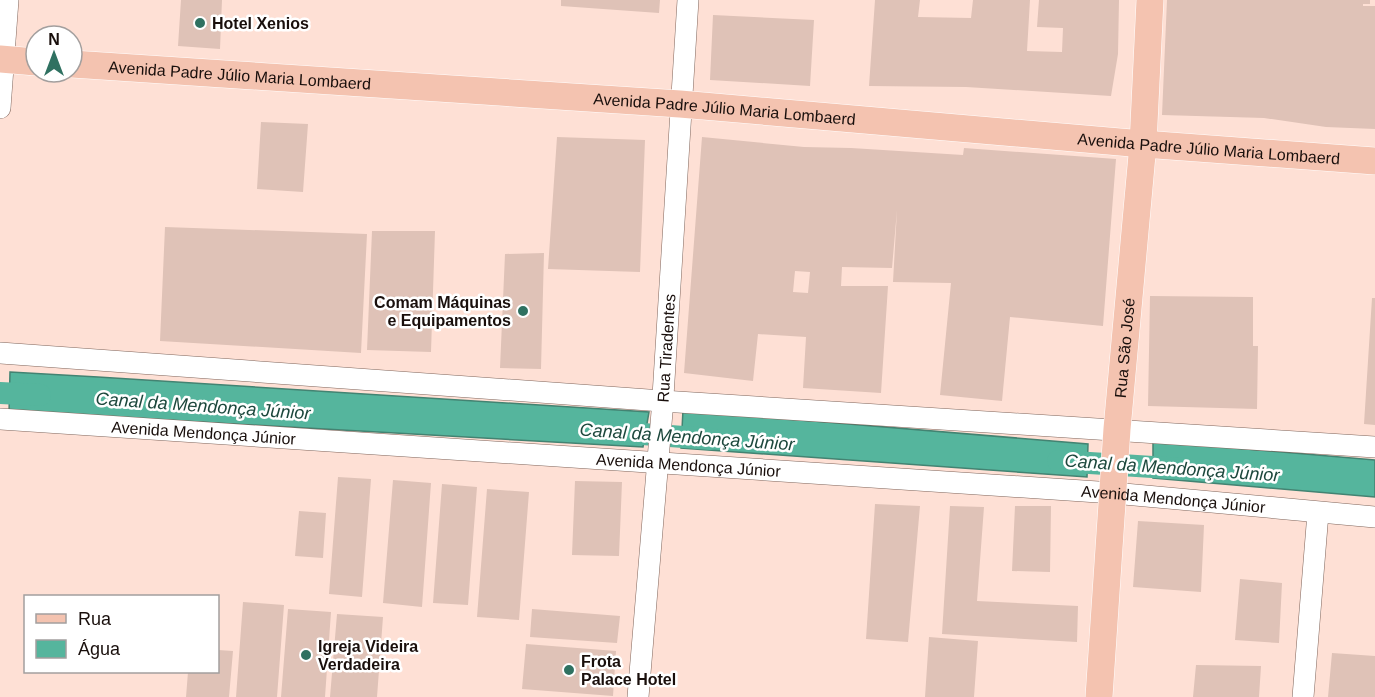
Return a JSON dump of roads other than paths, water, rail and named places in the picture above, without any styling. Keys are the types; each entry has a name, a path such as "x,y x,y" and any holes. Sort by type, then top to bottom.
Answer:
{"main road":[{"name":"Rua São José","path":"1099,697 1116,437 1143,144 1150,0"},
{"path":"2,60 24,61"},
{"name":"Avenida Padre Júlio Maria Lombaerd","path":"84,65 680,104 1143,144 1375,161"}],"street":[{"path":"0,108 8,0"},
{"name":"Rua Tiradentes","path":"638,697 662,406 688,0"},
{"path":"0,353 662,406 1116,437 1375,447"},
{"name":"Avenida Mendonça Júnior","path":"0,419 658,455 1113,485 1318,513 1375,517"},
{"path":"1303,697 1318,513"}],"water":[{"path":"10,372 649,412 643,447 93,416 9,414"},
{"path":"683,410 1088,444 1087,477 681,448"},
{"path":"1153,441 1375,460 1375,497 1153,478"}],"waterway":[{"name":"Canal da Mendonça Júnior","path":"0,393 40,395"},
{"name":"Canal da Mendonça Júnior","path":"615,432 711,439"},
{"name":"Canal da Mendonça Júnior","path":"1058,461 1184,469"}],"place":[{"name":"Hotel Xenios","path":"200,23"},
{"name":"Comam Máquinas e Equipamentos","path":"523,311"},
{"name":"Igreja Videira Verdadeira","path":"306,655"},
{"name":"Frota Palace Hotel","path":"569,670"}]}
